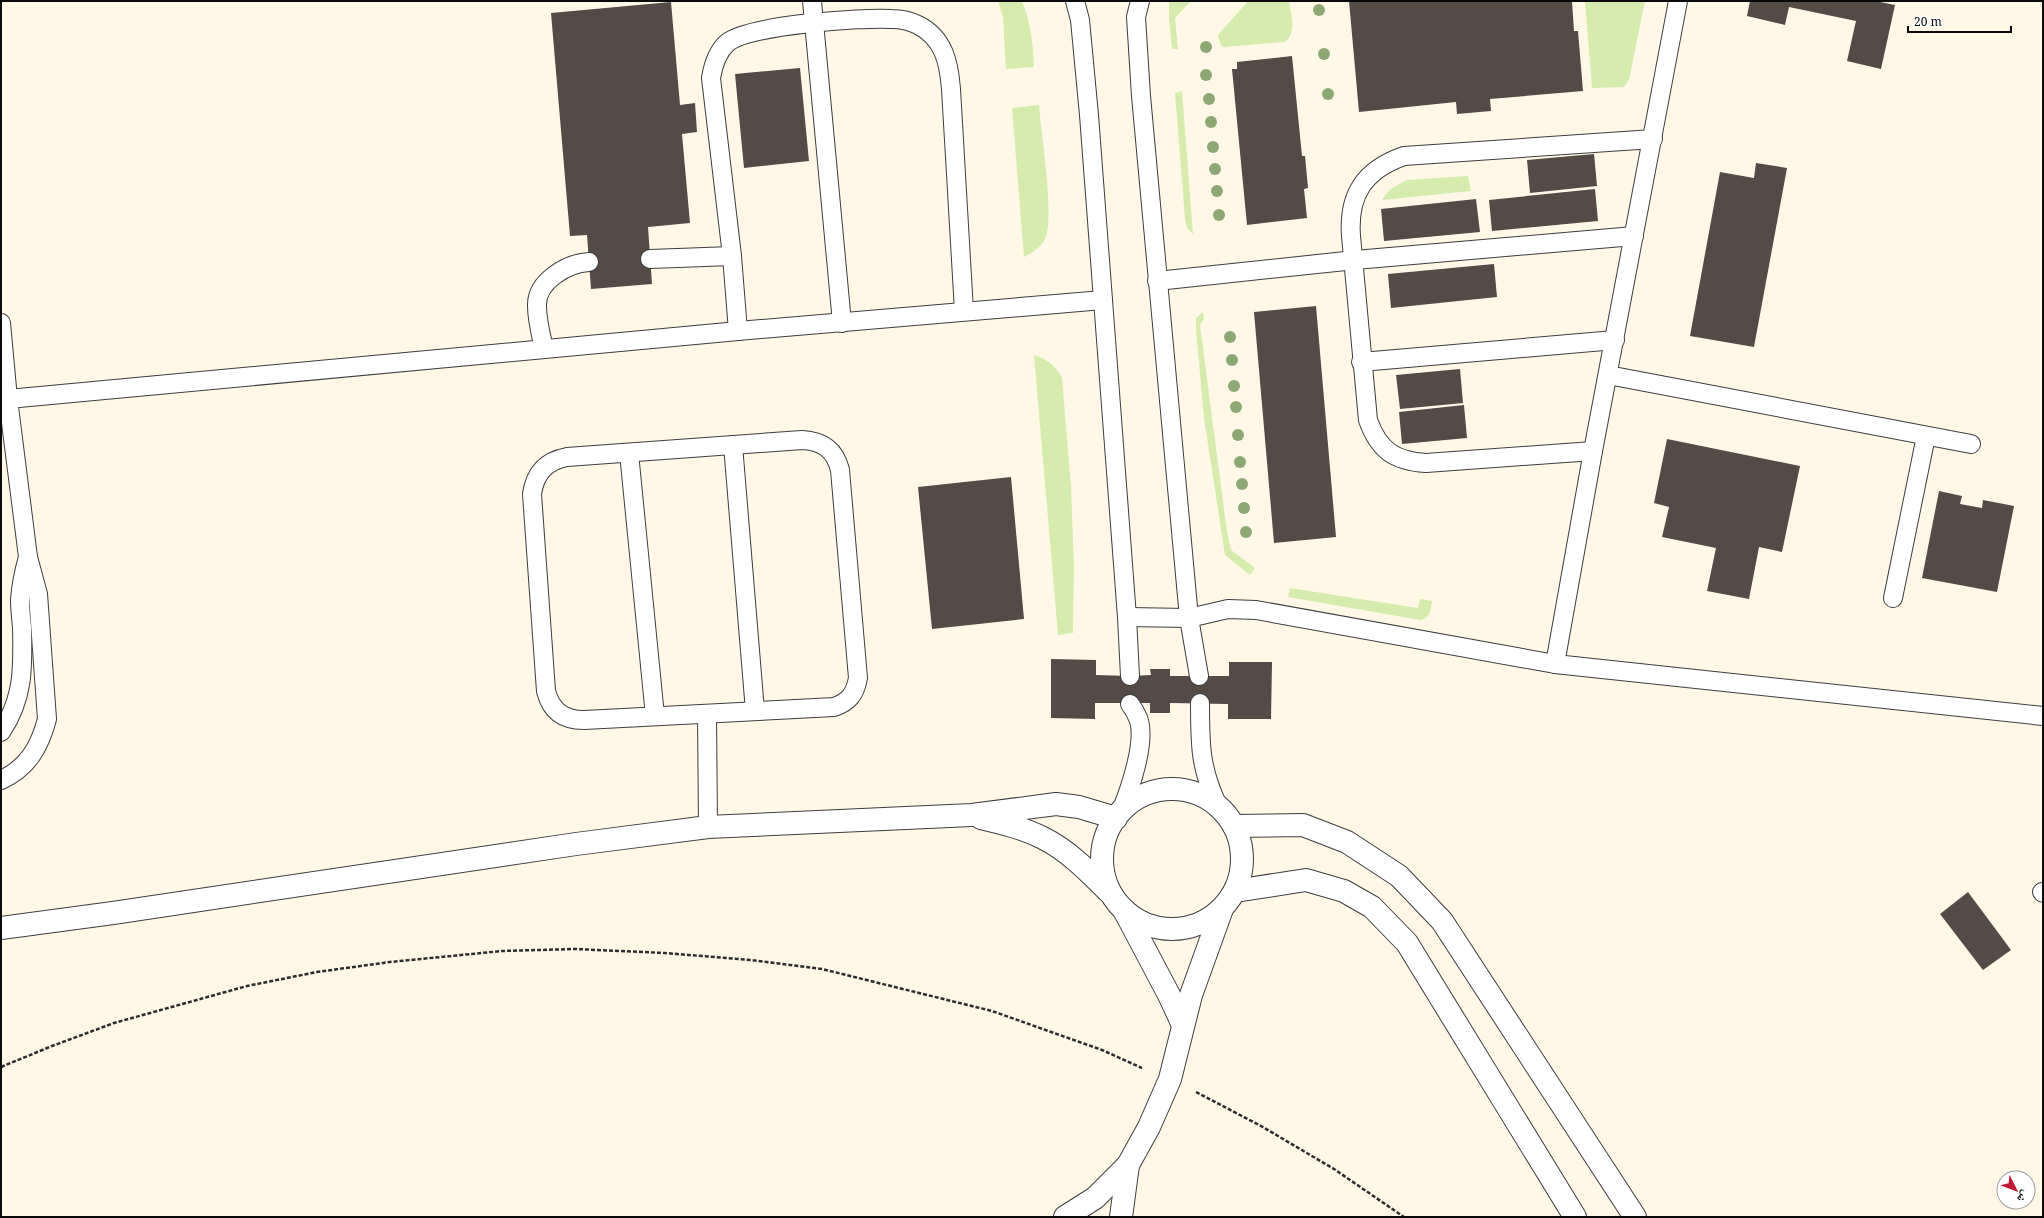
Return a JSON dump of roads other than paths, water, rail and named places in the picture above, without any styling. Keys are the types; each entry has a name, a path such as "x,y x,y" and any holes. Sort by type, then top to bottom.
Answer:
{"street":[{"path":"1065,1217 1095,1198 1128,1165 1149,1127 1170,1079 1181,1040 1183,1025 1201,965 1228,900 1241,875 1243,858 1240,842 1234,826 1218,806 1203,796 1186,790 1169,789 1151,792 1135,800 1118,814 1106,835 1102,855 1103,875 1169,995 1183,1025"},
{"path":"1,928 114,913 568,845 708,828 972,815 1056,804 1118,814"},
{"path":"972,815 1018,828 1042,837 1080,863 1136,920 1150,927 1181,929 1196,926 1210,919 1228,900 1306,880 1344,891 1372,907 1407,943 1575,1217"},
{"path":"1234,826 1303,825 1347,842 1399,876 1442,921 1635,1217"},
{"path":"1121,1217 1128,1165"}],"lane":[{"path":"812,1 842,323"},
{"path":"1075,1 1080,20 1103,300 1127,617 1130,676"},
{"path":"1554,664 1678,1"},
{"path":"1135,6 1138,62 1157,281 1189,618 1199,676"},
{"path":"738,331 732,256 711,78 713,66 718,54 727,44 738,37 751,33 814,23 892,19 905,20 918,25 930,33 939,43 946,55 950,68 964,311"},
{"path":"1593,451 1426,463 1411,462 1396,457 1383,448 1373,435 1368,420 1361,362 1355,260 1350,221 1352,206 1365,180 1376,170 1389,162 1404,156 1653,139"},
{"path":"1157,281 1355,260 1634,236"},
{"path":"650,259 732,256"},
{"path":"544,349 536,304 542,290 552,277 564,268 579,263 589,262"},
{"path":"8,399 738,331 1103,300"},
{"path":"1,322 8,399 28,557 38,594 47,719 42,738 33,755 22,767 1,780"},
{"path":"1361,362 1615,340"},
{"path":"1608,375 1971,444"},
{"path":"1893,598 1926,436"},
{"path":"813,440 823,444 832,451 837,460 840,470 858,678 856,688 851,697 843,704 834,707 707,714 571,719 559,714 553,707 546,691 532,494 536,476 542,468 558,459 733,445 813,440"},
{"path":"733,445 755,711"},
{"path":"629,453 655,716"},
{"path":"1,732 11,718 19,698 22,675 20,601 22,579 28,557"},
{"path":"1127,617 1189,618 1228,609 1256,610 1554,664 2043,716"},
{"path":"1118,814 1134,775 1138,756 1138,719 1130,704"},
{"path":"1200,704 1199,741 1202,764 1208,785 1218,806"},
{"path":"707,714 708,828"}]}
